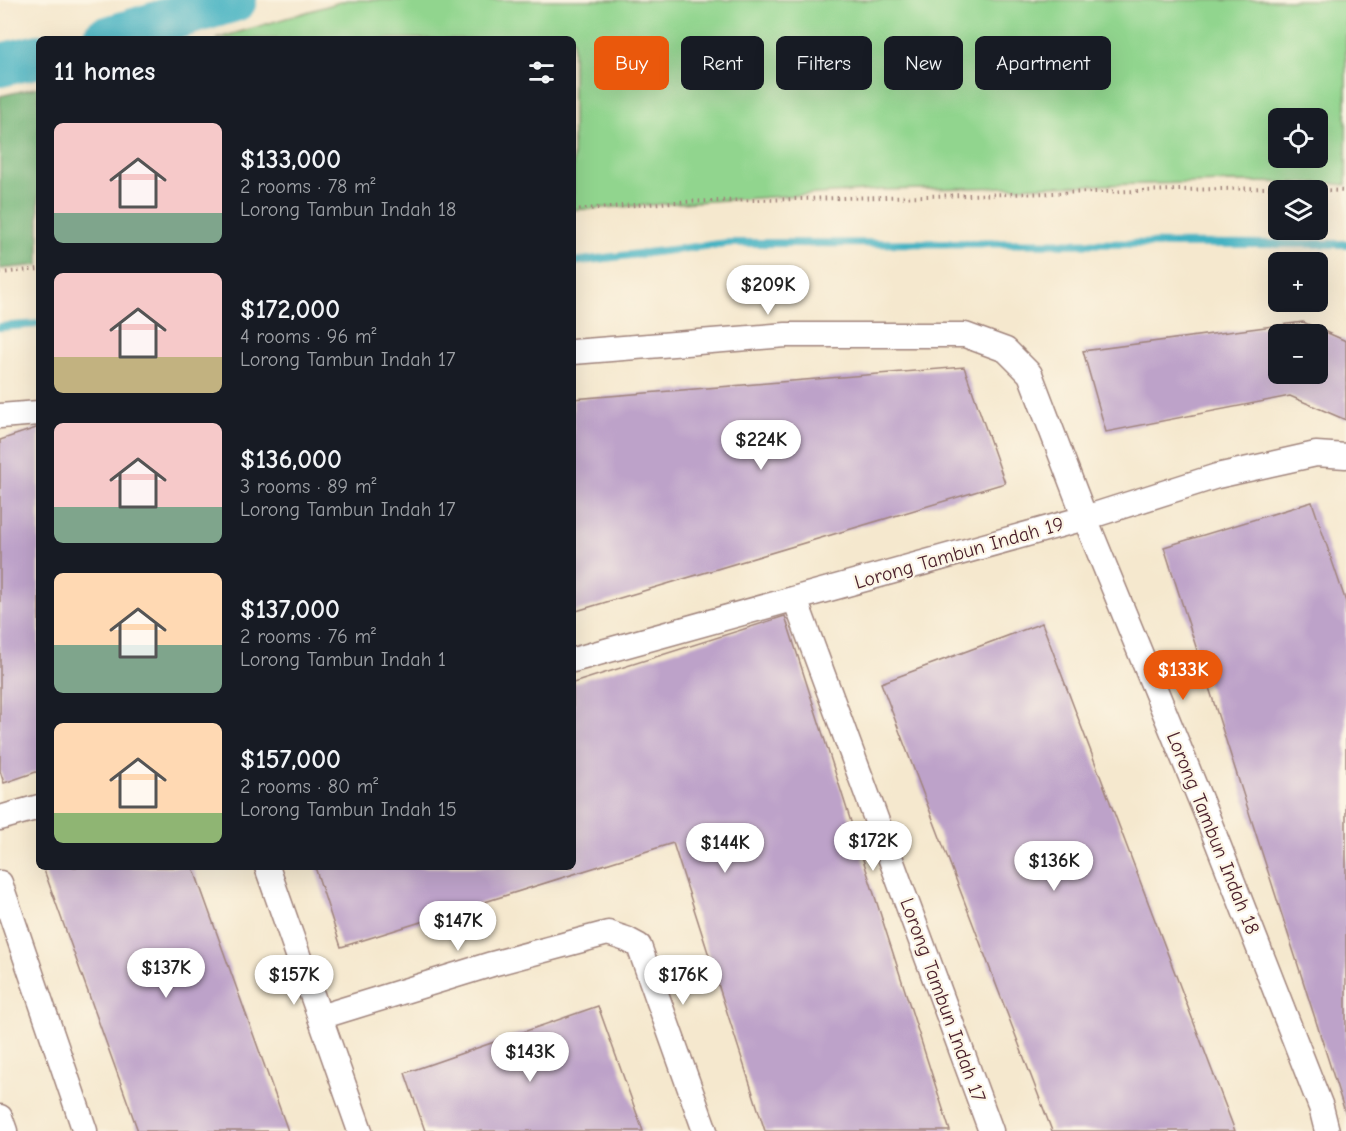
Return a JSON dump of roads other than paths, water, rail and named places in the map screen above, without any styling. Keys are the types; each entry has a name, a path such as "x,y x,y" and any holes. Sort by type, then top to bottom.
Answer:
{"street":[{"name":"Lorong Tambun Indah 18","path":"576,352 786,335 965,335 1006,350 1030,374 1084,518 1207,816 1321,1107 1327,1131"},
{"path":"0,416 36,413"},
{"name":"Lorong Tambun Indah 19","path":"576,659 1084,518 1217,476 1316,454 1346,456"},
{"name":"Lorong Tambun Indah 17","path":"795,599 991,1131"},
{"path":"0,818 36,808"},
{"path":"268,870 360,1131"},
{"path":"0,883 85,1131"},
{"path":"320,1017 492,964 608,933 639,946 705,1131"},
{"path":"0,1117 5,1131"}],"waterway":[{"path":"114,36 235,0"},
{"path":"0,65 36,57"},
{"path":"576,262 728,243 1346,244"},
{"path":"0,327 36,324"}]}
